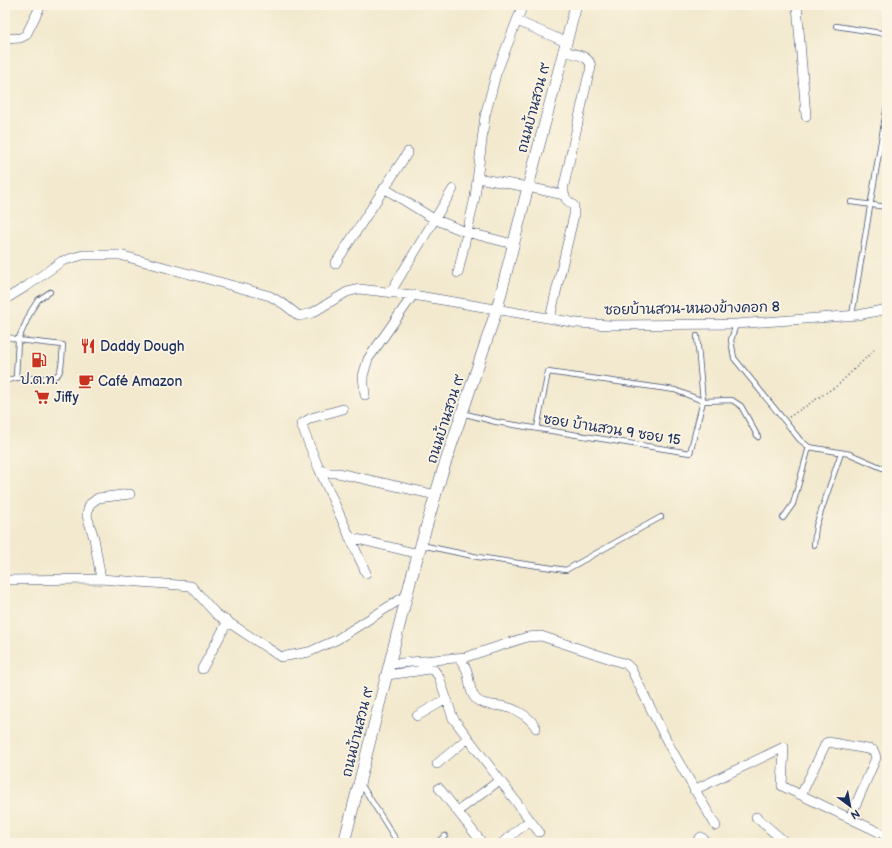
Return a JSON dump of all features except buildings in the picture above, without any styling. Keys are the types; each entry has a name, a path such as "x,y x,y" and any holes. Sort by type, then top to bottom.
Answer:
{"street":[{"path":"5,39 20,38 26,35 41,5"},
{"path":"458,272 475,197 485,116 496,74 523,5"},
{"name":"ถนนบ้านสวน ๙","path":"344,843 388,675 407,595 436,495 497,309 576,5"},
{"path":"797,5 806,116"},
{"path":"517,21 586,57 590,62 591,70 588,77 563,190 566,199 574,206 574,215 550,318"},
{"path":"335,264 408,152"},
{"path":"477,178 528,187 564,196"},
{"path":"384,188 434,219 466,232 513,244"},
{"path":"390,293 453,188"},
{"name":"ซอยบ้านสวน-หนองข้างคอก 8","path":"5,298 27,286 62,261 83,254 120,255 270,296 299,316 312,313 347,292 359,289 414,294 577,323 610,325 736,324 852,315 887,310"},
{"path":"365,395 363,376 368,359 414,294"},
{"path":"343,409 311,418 301,424 349,538 366,573"},
{"path":"319,469 436,495"},
{"path":"101,579 94,538 87,516 88,509 90,504 98,498 130,494"},
{"path":"349,538 420,549"},
{"path":"5,580 101,579 191,586 216,614 281,657 309,652 336,640 407,595"},
{"path":"202,669 228,621"},
{"path":"390,664 459,658 527,637 542,636 626,664 631,669 670,747 716,826"},
{"path":"459,658 467,669 471,690 477,700 509,708 520,713 531,720 536,728"},
{"path":"388,675 417,672 428,669 434,670 439,677 453,718 539,832"},
{"path":"417,716 446,699"},
{"path":"437,764 468,738"},
{"path":"801,795 826,743 828,742 873,750 876,754 876,758 850,818"},
{"path":"694,790 784,747 782,786 887,836"},
{"path":"458,811 500,780"},
{"path":"439,788 480,840"},
{"path":"756,817 786,843"},
{"path":"502,843 530,820"},
{"path":"695,843 701,837 708,843"}],"lane":[{"path":"836,26 887,34"},
{"path":"852,315 887,105"},
{"path":"851,202 887,207"},
{"path":"16,378 18,340 30,311 38,300 50,292"},
{"path":"736,324 732,340 734,358 800,440 809,447 850,454 887,470"},
{"path":"5,336 18,340 63,345 60,367 57,375 53,378 16,378 5,381"},
{"name":"ซอย บ้านสวน 9 ซอย 15","path":"462,413 496,422 690,453 703,401 697,336"},
{"path":"537,428 548,372 675,390 703,401 732,400 741,406 758,437"},
{"path":"783,518 793,504 809,447"},
{"path":"814,545 816,526 841,453"},
{"path":"420,549 566,570 661,517"},
{"path":"360,783 398,843"},
{"path":"436,843 445,836"}],"path":[{"path":"784,420 838,385 874,350"}],"place":[{"name":"Daddy Dough","path":"88,346"},
{"name":"ป.ต.ท.","path":"39,360"},
{"name":"Café Amazon","path":"86,381"},
{"name":"Jiffy","path":"42,397"}]}
